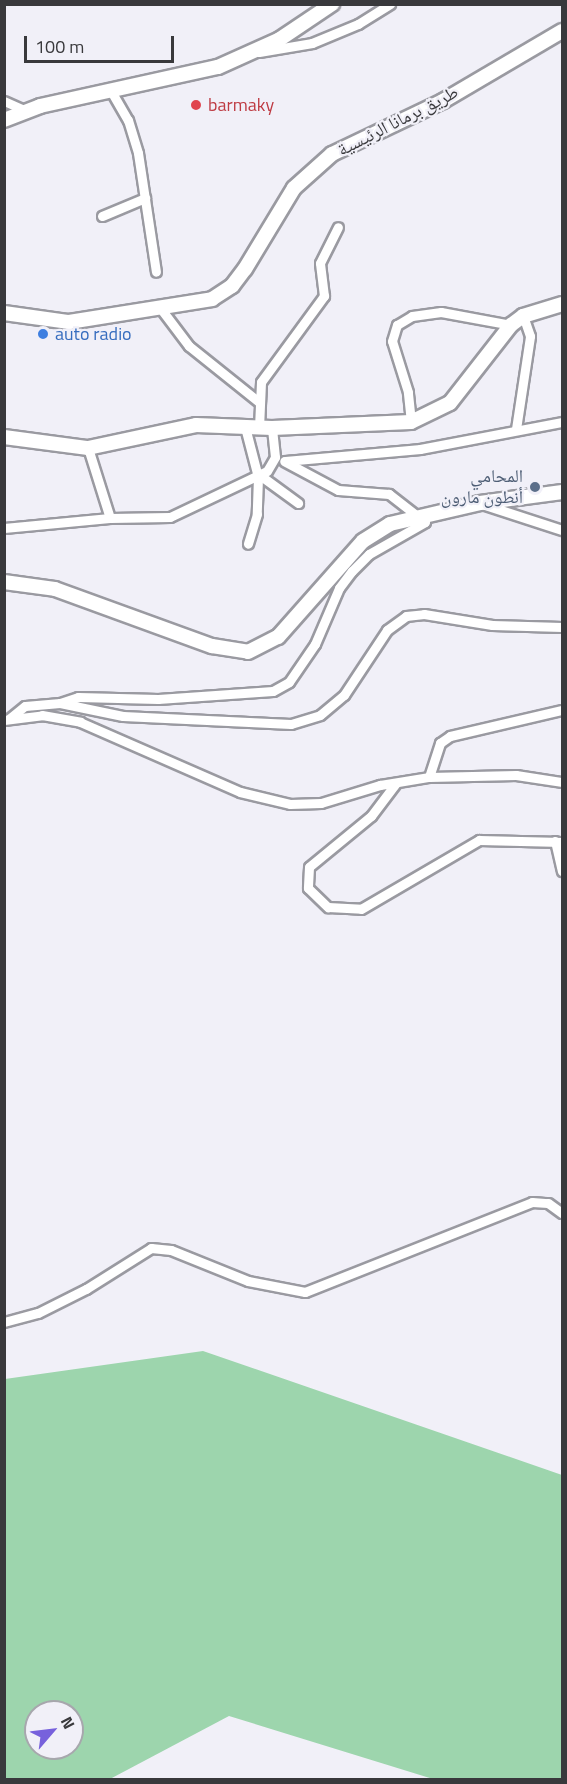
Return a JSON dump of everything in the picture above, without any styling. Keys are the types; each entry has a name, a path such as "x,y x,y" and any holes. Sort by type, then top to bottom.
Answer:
{"street":[{"path":"254,53 332,4"},
{"path":"4,120 26,111 178,78 254,53 312,43 358,24 390,4"},
{"name":"طريق برمانا الرئيسية","path":"4,313 69,322 201,303 232,286 294,188 332,154 443,101 562,30"},
{"path":"111,91 133,133 156,272"},
{"path":"4,101 26,111"},
{"path":"102,216 145,198"},
{"path":"248,544 257,514 260,476 259,402 263,376 324,296 320,262 338,227"},
{"path":"4,437 88,448 196,425 259,428 411,422 450,403 511,325 524,316 562,304"},
{"path":"161,309 178,334 202,358 259,402"},
{"path":"411,422 408,392 392,341 397,325 412,316 441,312 511,325"},
{"path":"516,429 530,336 524,316"},
{"path":"4,528 110,518 165,518 260,476 274,463 420,449 562,422"},
{"path":"259,428 274,463"},
{"path":"88,448 110,518"},
{"path":"7,719 25,706 60,703 78,697 192,697 283,687 308,656 339,588 352,571 379,548 423,526 421,516 389,494 338,490 285,461"},
{"path":"260,476 298,503"},
{"path":"4,582 55,589 212,646 248,652 278,637 363,541 390,524 480,503 562,492"},
{"path":"480,503 562,530"},
{"path":"60,703 123,716 281,724 304,722 344,695 387,630 406,616 424,614 475,624 562,627"},
{"path":"84,724 89,710"},
{"path":"429,777 440,743 456,733 562,710"},
{"path":"7,719 42,715 84,724 252,797 309,804 429,777 535,775 562,782"},
{"path":"396,783 371,816 309,867 308,888 328,908 353,911 366,906 480,840 559,841 562,871"},
{"path":"4,1322 38,1313 86,1289 151,1248 171,1250 248,1281 305,1292 532,1202 548,1203 562,1213"}],"green space":[{"path":"203,1351 562,1475 562,1779 433,1779 229,1716 110,1779 5,1779 5,1379"}],"place":[{"name":"barmaky","path":"196,105"},
{"name":"auto radio","path":"43,334"},
{"name":"المحامي أنطون مارون","path":"535,487"}]}
